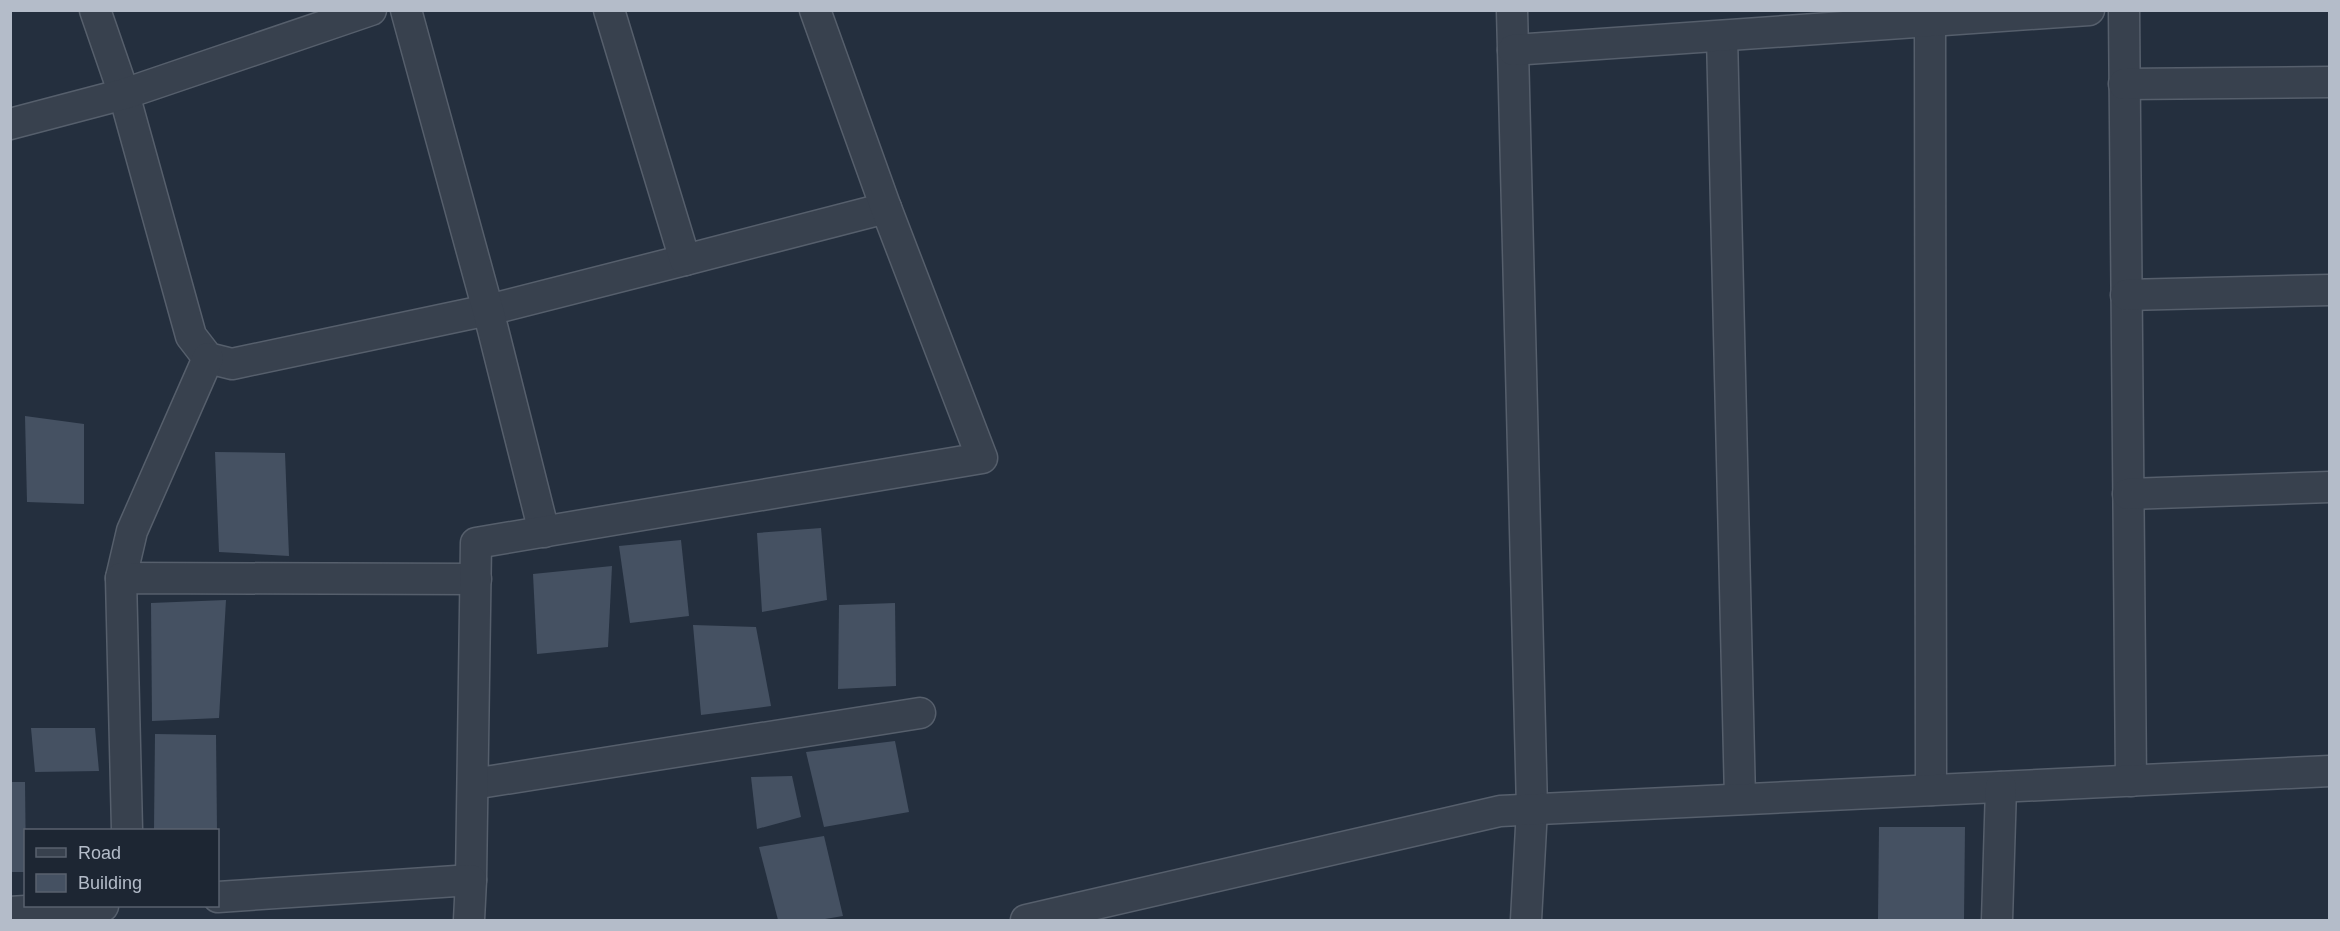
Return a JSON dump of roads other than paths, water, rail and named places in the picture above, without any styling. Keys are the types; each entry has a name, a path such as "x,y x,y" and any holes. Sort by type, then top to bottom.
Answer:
{"street":[{"path":"95,10 124,94 191,336 208,358 232,364 488,310 886,208"},
{"path":"10,124 124,94 371,10"},
{"path":"406,10 488,310 544,532"},
{"path":"609,10 685,260"},
{"path":"469,921 476,543 982,458 886,208 815,10"},
{"path":"1512,10 1532,809 1526,921"},
{"path":"1513,50 2089,10"},
{"path":"2124,10 2130,780"},
{"path":"1930,21 1931,790"},
{"path":"1722,36 1740,799"},
{"path":"2124,84 2330,82"},
{"path":"2126,295 2330,290"},
{"path":"127,829 121,578 132,531 208,358"},
{"path":"2128,494 2330,487"},
{"path":"121,578 476,579"},
{"path":"473,784 920,713"},
{"path":"1026,921 1500,811 2330,771"},
{"path":"1997,921 2001,787"},
{"path":"219,897 471,880"},
{"path":"10,912 88,907"}]}
